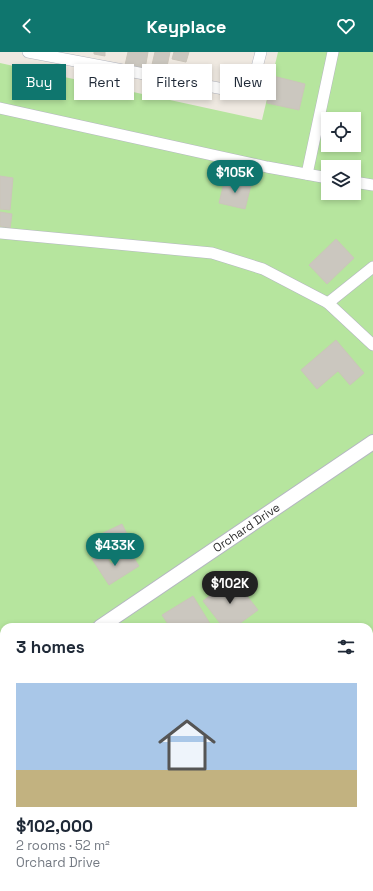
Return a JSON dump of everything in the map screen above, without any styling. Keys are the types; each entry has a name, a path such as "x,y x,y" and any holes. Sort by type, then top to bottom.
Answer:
{"street":[{"path":"28,52 250,94 261,52"},
{"path":"307,174 333,52"},
{"path":"0,108 267,167 321,177"},
{"path":"361,183 373,185"},
{"path":"0,233 212,253 263,269 328,303 373,345"},
{"path":"328,303 373,268"},
{"name":"Orchard Drive","path":"106,623 373,442"}],"green space":[{"path":"278,52 373,52 373,623 0,623 0,63 12,66 12,100 66,100 66,77 74,79 74,100 134,100 134,92 142,94 142,100 170,100 262,120 267,100 276,100 275,64"}],"building":[{"path":"94,52 105,52 105,56 94,54"},
{"path":"128,52 148,52 146,64 142,64 142,68 134,67 134,64 125,64"},
{"path":"155,52 170,52 168,64 152,64"},
{"path":"174,52 189,52 186,62 172,59"},
{"path":"276,77 305,84 299,110 267,103 268,100 276,100"},
{"path":"0,176 13,178 10,210 0,209"},
{"path":"225,179 251,185 245,209 219,203"},
{"path":"0,212 12,214 10,228 0,226"},
{"path":"336,239 354,258 327,284 309,265"},
{"path":"336,340 364,373 350,385 338,371 317,389 301,370"},
{"path":"122,524 132,544 113,553 103,533"},
{"path":"104,552 111,564 130,552 139,566 109,585 92,559"},
{"path":"233,578 258,610 240,623 220,623 203,601"},
{"path":"193,596 210,623 167,623 162,615"}]}
